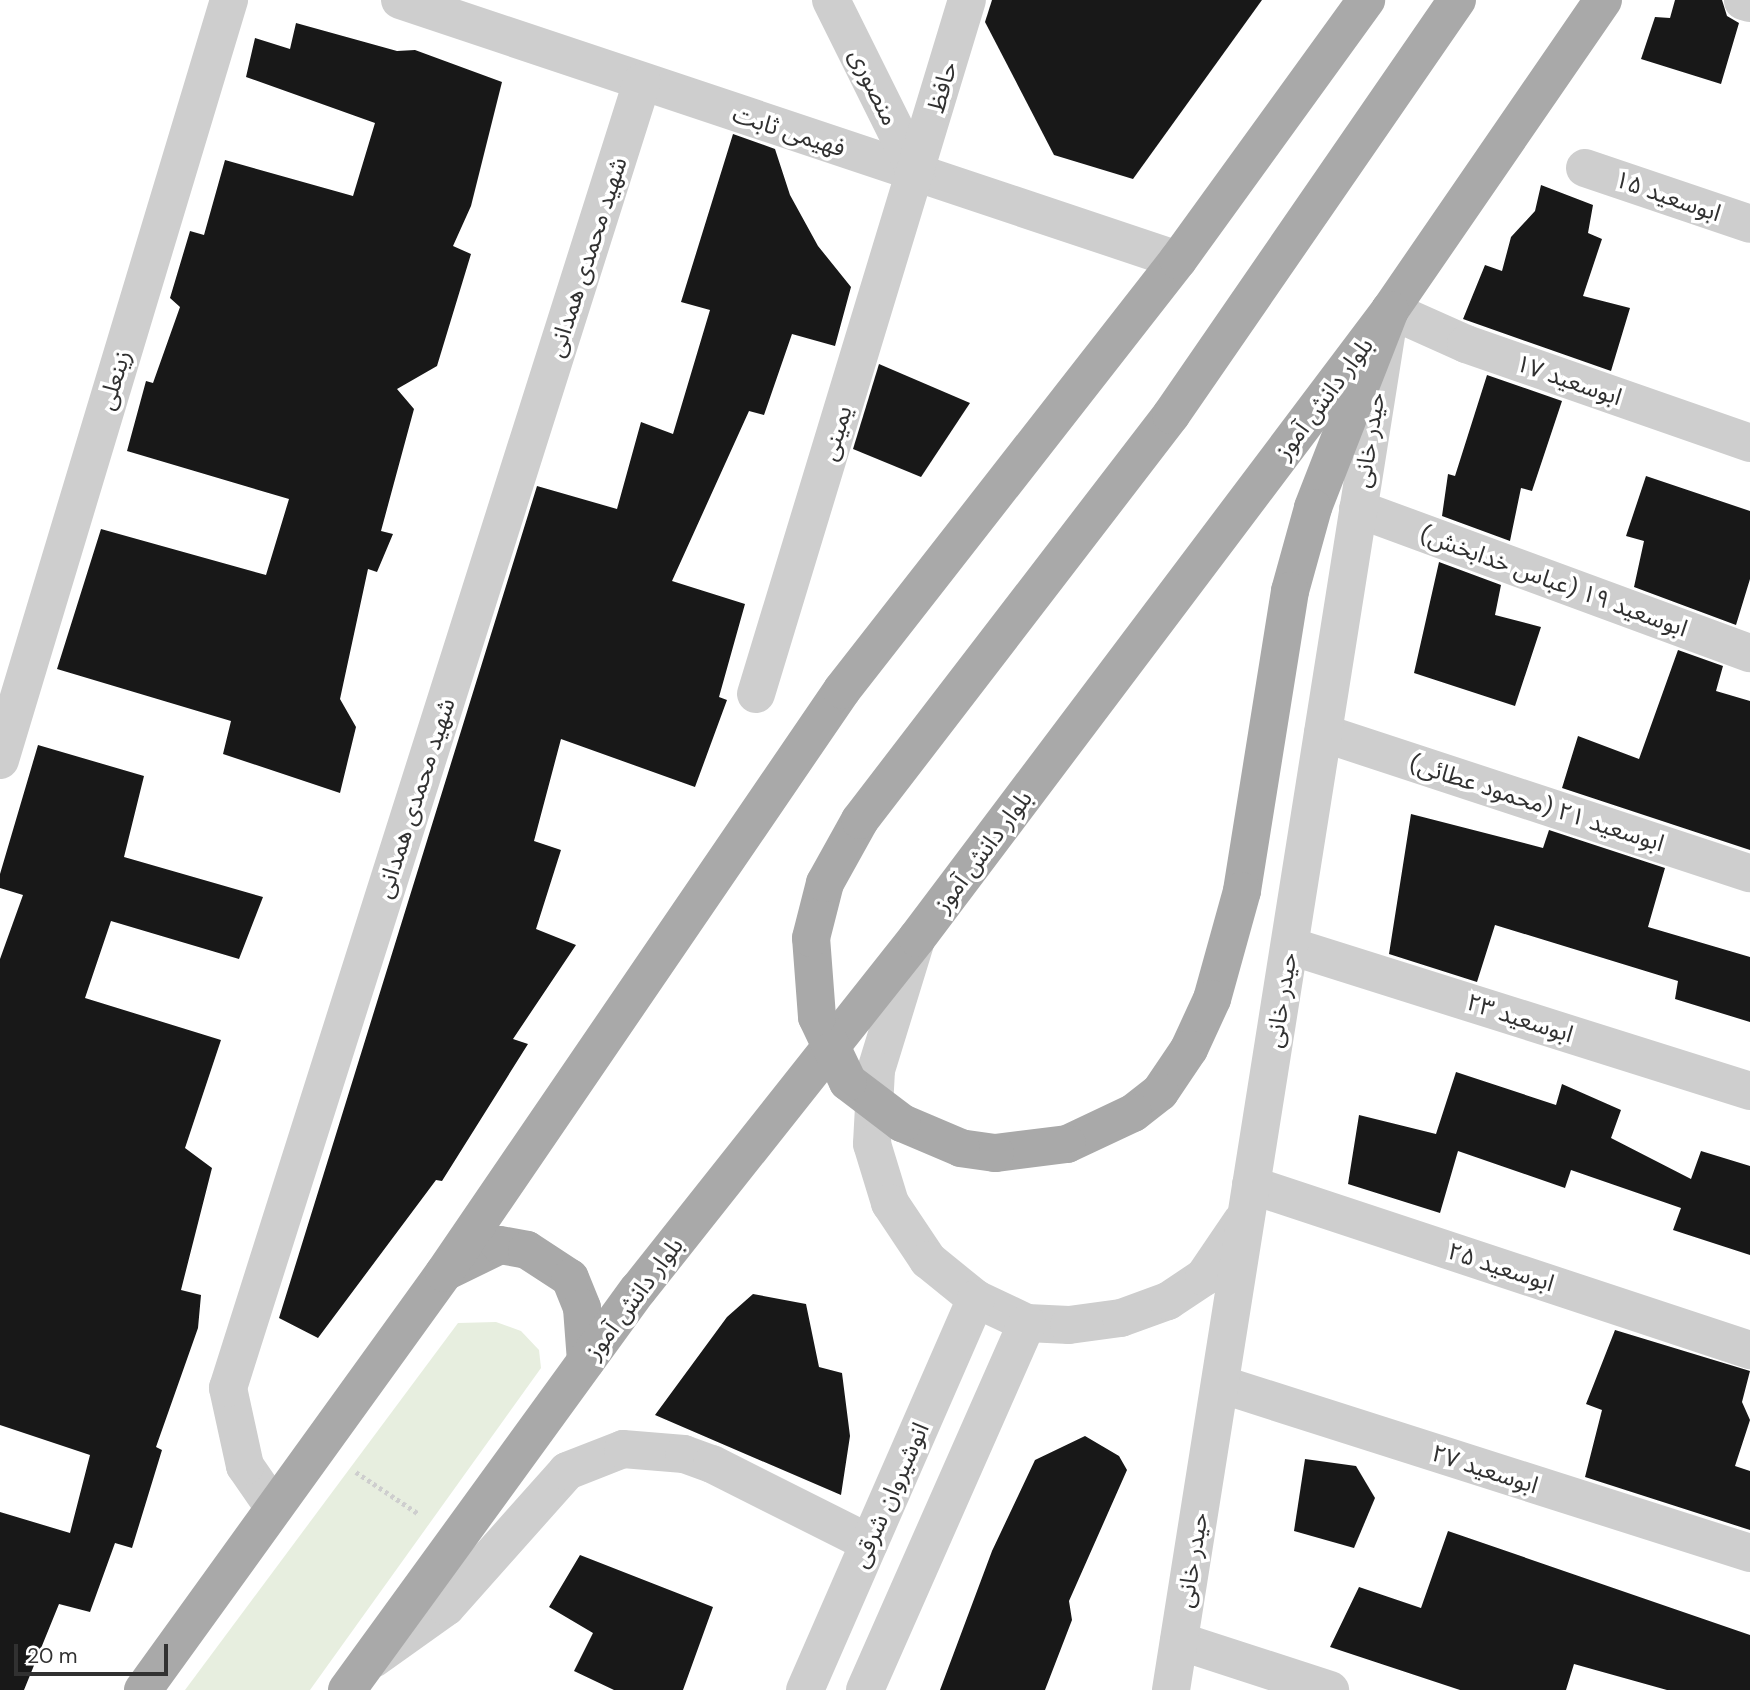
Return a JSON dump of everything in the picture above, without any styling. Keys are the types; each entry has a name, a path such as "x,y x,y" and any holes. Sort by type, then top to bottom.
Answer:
{"main road":[{"path":"143,1690 444,1273 842,690 1178,260 1366,0"},
{"path":"1390,310 1313,508 1290,591 1242,891 1212,999 1189,1049 1160,1092 1123,1119 1067,1144 995,1153 961,1148 902,1122 848,1082 817,1017 811,938 825,883 860,820 1171,415 1457,0"},
{"name":"بلوار دانش آموز","path":"356,1677 586,1361 917,938 1390,310 1602,0"},
{"path":"444,1273 500,1245 527,1250 570,1278 582,1308 586,1361"}],"street":[{"name":"زینعلی","path":"0,760 229,0"},
{"name":"فهیمی ثابت","path":"400,0 1178,260"},
{"name":"منصوری","path":"831,0 917,173"},
{"name":"حافظ","path":"917,173 967,0"},
{"path":"1743,1 1750,3"},
{"name":"شهید محمدی همدانی","path":"274,1508 245,1466 228,1388 642,82"},
{"name":"ابوسعید ۱۵","path":"1585,168 1750,224"},
{"name":"یمینی","path":"756,694 917,173"},
{"name":"ابوسعید ۱۷","path":"1390,310 1466,344 1750,443"},
{"name":"حیدر خانی","path":"1171,1690 1390,310"},
{"name":"ابوسعید ۱۹ (عباس خدابخش)","path":"1358,509 1750,653"},
{"name":"ابوسعید ۲۱ (محمود عطائی)","path":"1324,733 1750,873"},
{"path":"917,938 876,1070 872,1144 890,1203 928,1260 976,1299 1027,1323 1121,1318 1168,1301 1204,1277 1249,1199"},
{"name":"ابوسعید ۲۳","path":"1290,946 1750,1091"},
{"name":"ابوسعید ۲۵","path":"1249,1199 1750,1350"},
{"name":"انوشیروان شرقی","path":"805,1690 976,1299"},
{"path":"865,1690 1027,1323"},
{"name":"ابوسعید ۲۷","path":"1220,1384 1750,1553"},
{"path":"356,1677 446,1607 567,1471 623,1449 684,1454 712,1464 869,1543"},
{"path":"1179,1641 1330,1690"}],"path":[{"path":"318,1447 457,1539"}],"green space":[{"path":"496,1322 521,1331 539,1350 541,1368 310,1690 185,1690 458,1323"}],"building":[{"path":"992,0 1262,0 1133,179 1054,155 985,22"},
{"path":"1675,0 1722,0 1727,16 1739,23 1721,84 1641,59 1655,17 1670,18"},
{"path":"296,23 397,51 415,50 502,82 471,206 453,246 471,254 437,366 397,389 414,409 381,531 393,534 377,572 368,569 340,699 356,727 340,793 223,754 231,721 57,669 101,529 266,575 289,499 127,451 146,381 153,383 180,307 170,298 190,231 204,235 225,160 353,196 375,123 246,77 255,38 290,49"},
{"path":"733,134 775,149 790,195 818,246 851,287 835,346 792,334 764,415 749,411 672,581 745,604 719,697 727,700 695,787 561,739 534,841 561,850 536,929 576,945 513,1039 528,1044 442,1181 436,1180 318,1338 279,1318 537,486 617,509 641,422 673,434 710,310 681,302"},
{"path":"1541,185 1593,205 1588,233 1602,239 1583,296 1630,308 1611,371 1463,319 1485,265 1502,271 1511,237 1535,211"},
{"path":"879,364 970,403 921,477 853,449"},
{"path":"1487,375 1562,401 1532,491 1521,488 1510,541 1442,516 1448,474 1455,476"},
{"path":"1646,476 1750,511 1750,579 1736,625 1634,587 1644,541 1626,536"},
{"path":"1439,562 1501,585 1495,615 1541,627 1515,706 1414,673"},
{"path":"1678,650 1723,666 1716,691 1750,701 1750,850 1562,788 1578,736 1639,759"},
{"path":"38,745 144,776 124,857 263,897 239,959 111,921 85,998 221,1040 185,1148 212,1168 181,1290 201,1295 198,1328 156,1447 162,1450 132,1548 115,1543 90,1612 59,1604 24,1690 0,1690 0,1512 70,1533 90,1455 0,1425 0,959 23,895 0,888 0,874"},
{"path":"1411,814 1543,848 1549,830 1665,868 1648,927 1750,957 1750,1022 1675,999 1678,981 1495,925 1477,982 1389,954"},
{"path":"1456,1072 1556,1105 1562,1084 1621,1110 1611,1138 1691,1179 1701,1151 1750,1166 1750,1255 1673,1230 1681,1208 1571,1170 1565,1188 1458,1151 1440,1213 1348,1184 1359,1115 1436,1134"},
{"path":"753,1294 806,1304 819,1367 842,1373 850,1436 841,1495 655,1415 727,1317"},
{"path":"1615,1330 1750,1371 1742,1402 1750,1420 1735,1466 1750,1471 1750,1530 1585,1477 1602,1410 1586,1404"},
{"path":"1085,1436 1119,1456 1127,1470 1069,1601 1072,1620 1045,1690 940,1690 992,1551 1035,1460"},
{"path":"1305,1459 1356,1466 1375,1498 1354,1548 1294,1531"},
{"path":"1448,1531 1750,1635 1750,1690 1667,1690 1574,1664 1566,1690 1460,1690 1330,1647 1359,1587 1421,1608"},
{"path":"580,1555 713,1607 683,1690 614,1690 574,1671 593,1633 549,1607"}]}
